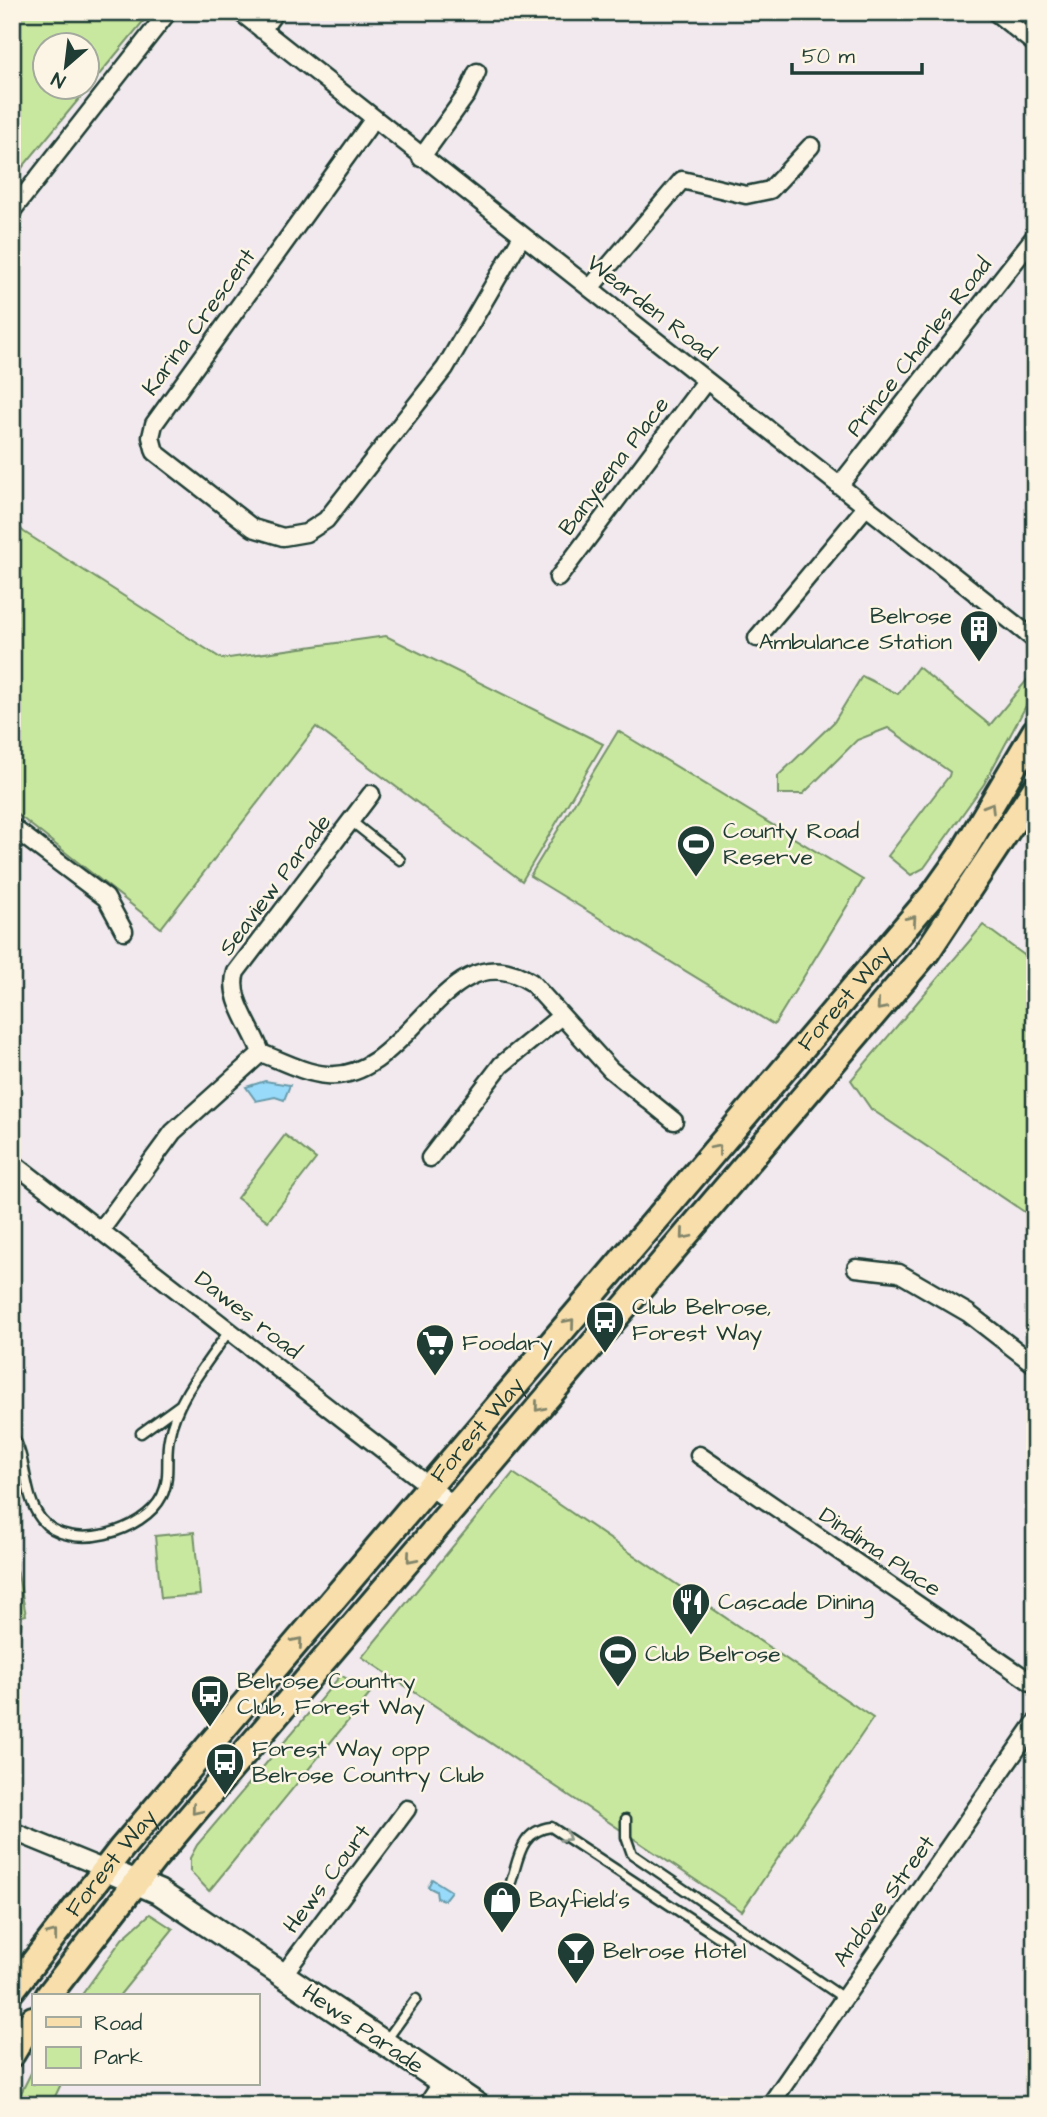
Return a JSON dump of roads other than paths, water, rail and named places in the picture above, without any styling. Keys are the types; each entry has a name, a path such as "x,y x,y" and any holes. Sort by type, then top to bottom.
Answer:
{"main road":[{"name":"Forest Way","path":"12,1990 105,1869 935,892 962,854 1035,731"},
{"name":"Forest Way","path":"50,1994 137,1881 927,952 1035,789"},
{"path":"12,2054 32,2021"}],"street":[{"path":"12,211 168,12"},
{"name":"Wearden Road","path":"240,12 421,158 1035,640"},
{"path":"262,30 275,12"},
{"path":"995,12 1035,44"},
{"path":"421,158 467,94 477,72"},
{"name":"Karina Crescent","path":"373,120 154,424 151,437 155,452 175,470 253,528 283,537 306,533 327,520 445,368 522,236"},
{"path":"590,288 682,180 746,195 770,190 811,146"},
{"name":"Prince Charles Road","path":"839,486 1035,236"},
{"name":"Banyeena Place","path":"558,578 706,381"},
{"path":"757,638 865,508"},
{"name":"Seaview Parade","path":"261,1053 255,1033 235,997 232,983 236,972 371,794"},
{"path":"12,827 106,898 124,932"},
{"path":"101,1230 173,1132 261,1053 303,1070 329,1075 370,1067 387,1054 443,995 465,979 486,972 518,974 547,996 561,1016 611,1070 674,1121"},
{"path":"430,1158 501,1065 561,1016"},
{"name":"Dawes road","path":"12,1162 455,1506"},
{"path":"856,1268 899,1273 968,1313 1035,1365"},
{"name":"Dindima Place","path":"699,1455 1035,1685"},
{"name":"Andove Street","path":"770,2105 842,1997 976,1812 1035,1723"},
{"name":"Hews Court","path":"283,1976 407,1809"},
{"path":"12,1831 105,1869"},
{"name":"Hews Parade","path":"105,1869 137,1881 477,2105"},
{"path":"427,2105 443,2081"},
{"path":"1031,2105 1035,2098"}],"lane":[{"name":"Seaview Parade","path":"351,821 400,860"},
{"path":"12,1434 22,1450 33,1502 41,1519 57,1533 78,1537 126,1527 148,1513 162,1498 166,1485 169,1438 181,1404 229,1329"},
{"path":"141,1433 181,1404"},
{"path":"626,1819 626,1837 632,1854 842,1997"},
{"path":"511,1882 518,1852 524,1842 537,1831 551,1827 726,1942"},
{"path":"384,2043 416,1999"}],"water":[{"path":"265,1081 290,1085 284,1100 275,1097 256,1101 246,1087"},
{"path":"432,1879 451,1891 444,1900 437,1898 436,1891 428,1887"}],"place":[{"name":"Belrose Ambulance Station","path":"979,663"},
{"name":"County Road Reserve","path":"696,878"},
{"name":"Club Belrose, Forest Way","path":"605,1354"},
{"name":"Foodary","path":"435,1377"},
{"name":"Cascade Dining","path":"691,1636"},
{"name":"Club Belrose","path":"618,1688"},
{"name":"Belrose Country Club, Forest Way","path":"210,1728"},
{"name":"Forest Way opp Belrose Country Club","path":"225,1796"},
{"name":"Bayfield's","path":"502,1934"},
{"name":"Belrose Hotel","path":"576,1985"}]}
